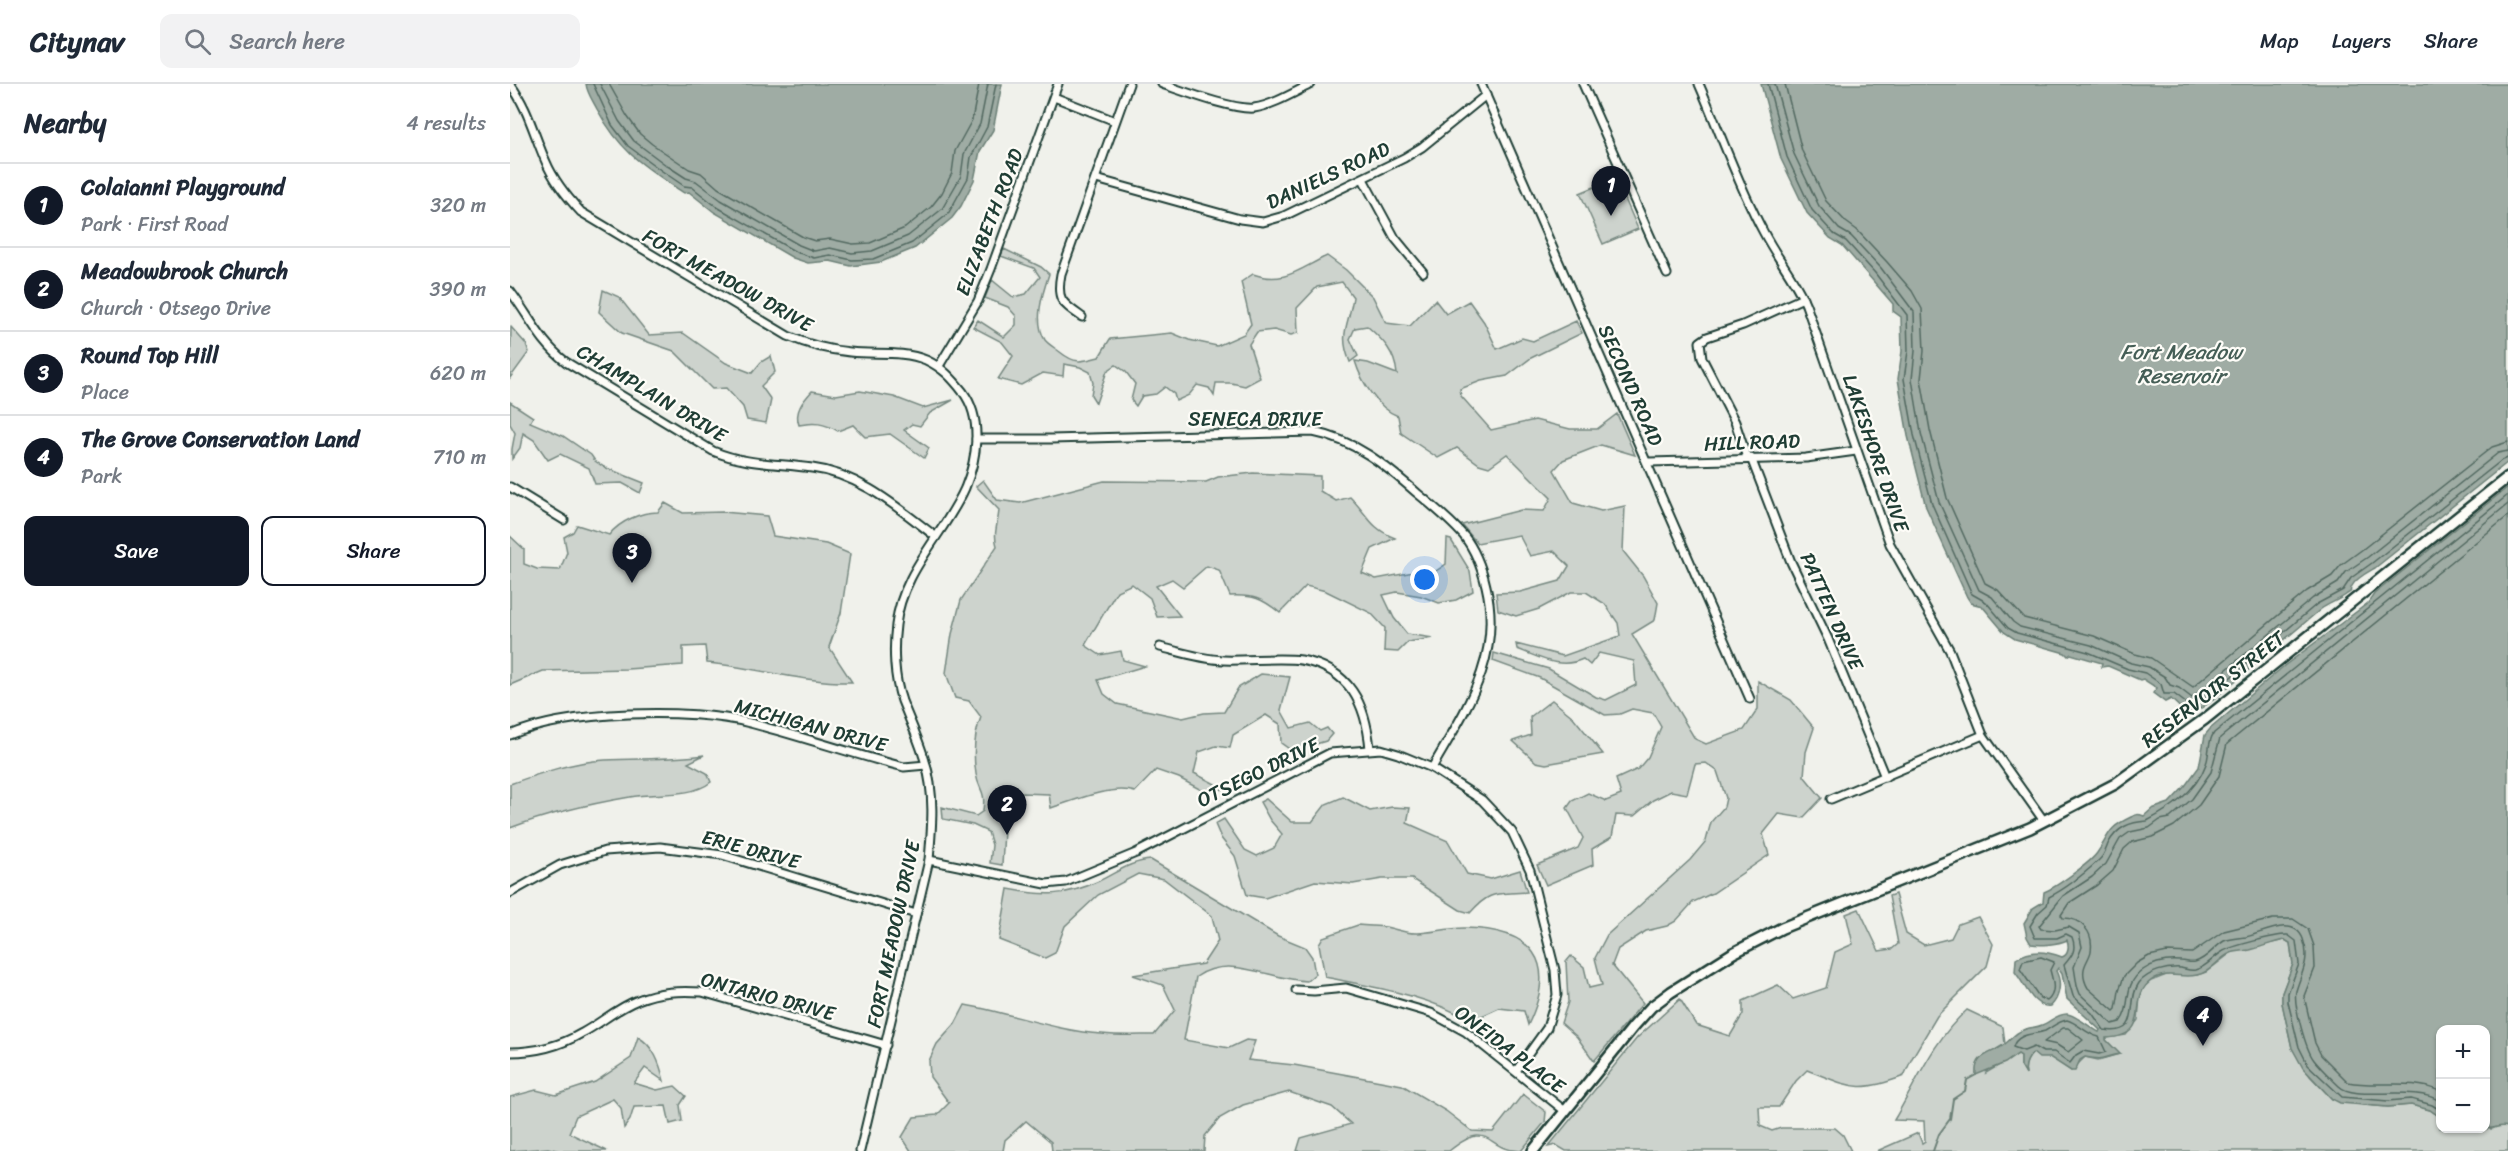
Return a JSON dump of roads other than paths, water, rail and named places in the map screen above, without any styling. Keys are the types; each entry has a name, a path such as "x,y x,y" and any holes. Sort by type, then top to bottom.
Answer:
{"street":[{"name":"FORT MEADOW DRIVE","path":"510,84 521,98 531,118 546,162 558,185 581,213 788,336 812,346 833,350 907,354 939,366 952,378 967,398 976,424 976,438 965,487 917,564 900,603 895,664 902,700 926,765 932,802 929,860 860,1151"},
{"name":"ELIZABETH ROAD","path":"939,366 978,301 1059,84"},
{"path":"1082,317 1062,302 1058,289 1061,274 1130,84"},
{"path":"1162,84 1234,106 1250,108 1268,104 1311,84"},
{"name":"SECOND ROAD","path":"1481,84 1649,462 1750,699"},
{"path":"1583,84 1667,274"},
{"name":"LAKESHORE DRIVE","path":"1699,84 1730,162 1764,232 1803,298 1890,544 1950,651 1983,735 2044,821"},
{"name":"DANIELS ROAD","path":"1096,179 1240,219 1263,222 1284,216 1363,179 1422,147 1486,95"},
{"path":"1054,97 1115,121"},
{"path":"1363,179 1395,238 1423,272"},
{"name":"CHAMPLAIN DRIVE","path":"510,291 536,333 550,350 713,451 759,464 813,468 844,475 888,500 935,536"},
{"name":"PATTEN DRIVE","path":"1803,298 1730,330 1707,337 1700,342 1702,358 1735,422 1791,562 1828,639 1885,777"},
{"name":"SENECA DRIVE","path":"976,438 1051,439 1312,432 1334,436 1382,463 1446,517 1464,537 1482,570 1491,609 1488,650 1476,690 1432,768"},
{"name":"HILL ROAD","path":"1649,462 1812,457 1856,451"},
{"name":"RESERVOIR STREET","path":"1533,1151 1633,1027 1651,1007 1671,992 1765,936 1908,875 2044,821 2098,795 2165,750 2508,477"},
{"path":"510,487 564,520"},
{"path":"1160,647 1220,660 1299,660 1333,672 1356,695 1365,711 1370,749"},
{"name":"MICHIGAN DRIVE","path":"510,735 552,722 579,718 618,715 713,716 749,722 903,767 926,765"},
{"path":"1831,799 1983,735"},
{"name":"OTSEGO DRIVE","path":"929,860 1046,884 1066,882 1136,852 1314,759 1330,753 1370,749 1382,749 1398,754 1432,768 1471,792 1503,820 1519,844 1534,884 1554,970 1557,995 1547,1028 1516,1071"},
{"name":"ERIE DRIVE","path":"510,892 560,865 597,853 629,848 660,847 722,855 916,914"},
{"name":"ONEIDA PLACE","path":"1296,990 1346,988 1431,1013 1466,1032 1565,1111"},
{"name":"ONTARIO DRIVE","path":"510,1052 554,1046 582,1033 621,1007 638,999 672,991 702,992 886,1045"}],"water":[{"path":"586,84 1002,84 993,130 980,151 974,180 952,218 915,248 881,262 851,266 830,261 808,263 793,258 714,212 689,192 684,193 657,175 634,157 615,137 597,109"},
{"name":"Fort Meadow Reservoir","path":"1761,84 2508,84 2508,462 2375,568 2359,578 2350,592 2321,609 2209,703 2189,716 2171,699 2165,702 2153,693 2157,688 2143,679 2140,680 2108,666 2101,667 2102,663 2071,654 2068,656 2065,653 2015,639 2004,632 1982,606 1971,603 1926,507 1908,436 1898,379 1902,351 1901,317 1893,311 1893,304 1842,245 1830,238 1807,213 1781,159"},
{"path":"2508,487 2508,1127 2490,1128 2490,1025 2436,1025 2436,1114 2430,1110 2411,1105 2388,1107 2340,1103 2332,1099 2303,1068 2292,1048 2282,1003 2282,993 2293,964 2290,943 2285,940 2231,953 2207,971 2197,975 2169,975 2152,980 2140,996 2138,1015 2130,1031 2121,1036 2106,1038 2120,1054 2101,1059 2085,1057 2080,1060 2075,1071 2071,1071 2051,1058 2039,1058 2033,1053 2025,1069 2026,1075 2021,1066 2021,1056 2018,1054 2005,1063 1976,1075 1978,1062 1985,1055 2000,1048 2020,1031 2045,1024 2060,1015 2070,1015 2099,1032 2100,1030 2067,999 2062,974 2058,968 2056,971 2059,989 2051,1006 2039,1004 2034,1000 2015,972 2016,959 2027,954 2044,952 2062,957 2067,952 2067,940 2050,944 2031,944 2024,923 2033,908 2043,902 2044,892 2064,880 2093,857 2117,825 2135,815 2144,816 2152,809 2169,803 2199,767 2205,735 2210,729 2284,666 2368,603 2374,594"}],"waterway":[{"path":"1933,1151 1939,1134 1950,1119 1953,1099 1965,1091 1967,1080 1976,1075"}],"place":[{"name":"Colaianni Playground","path":"1611,216"},
{"name":"Round Top Hill","path":"632,583"},
{"name":"Meadowbrook Church","path":"1007,835"},
{"name":"The Grove Conservation Land","path":"2203,1046"}]}
